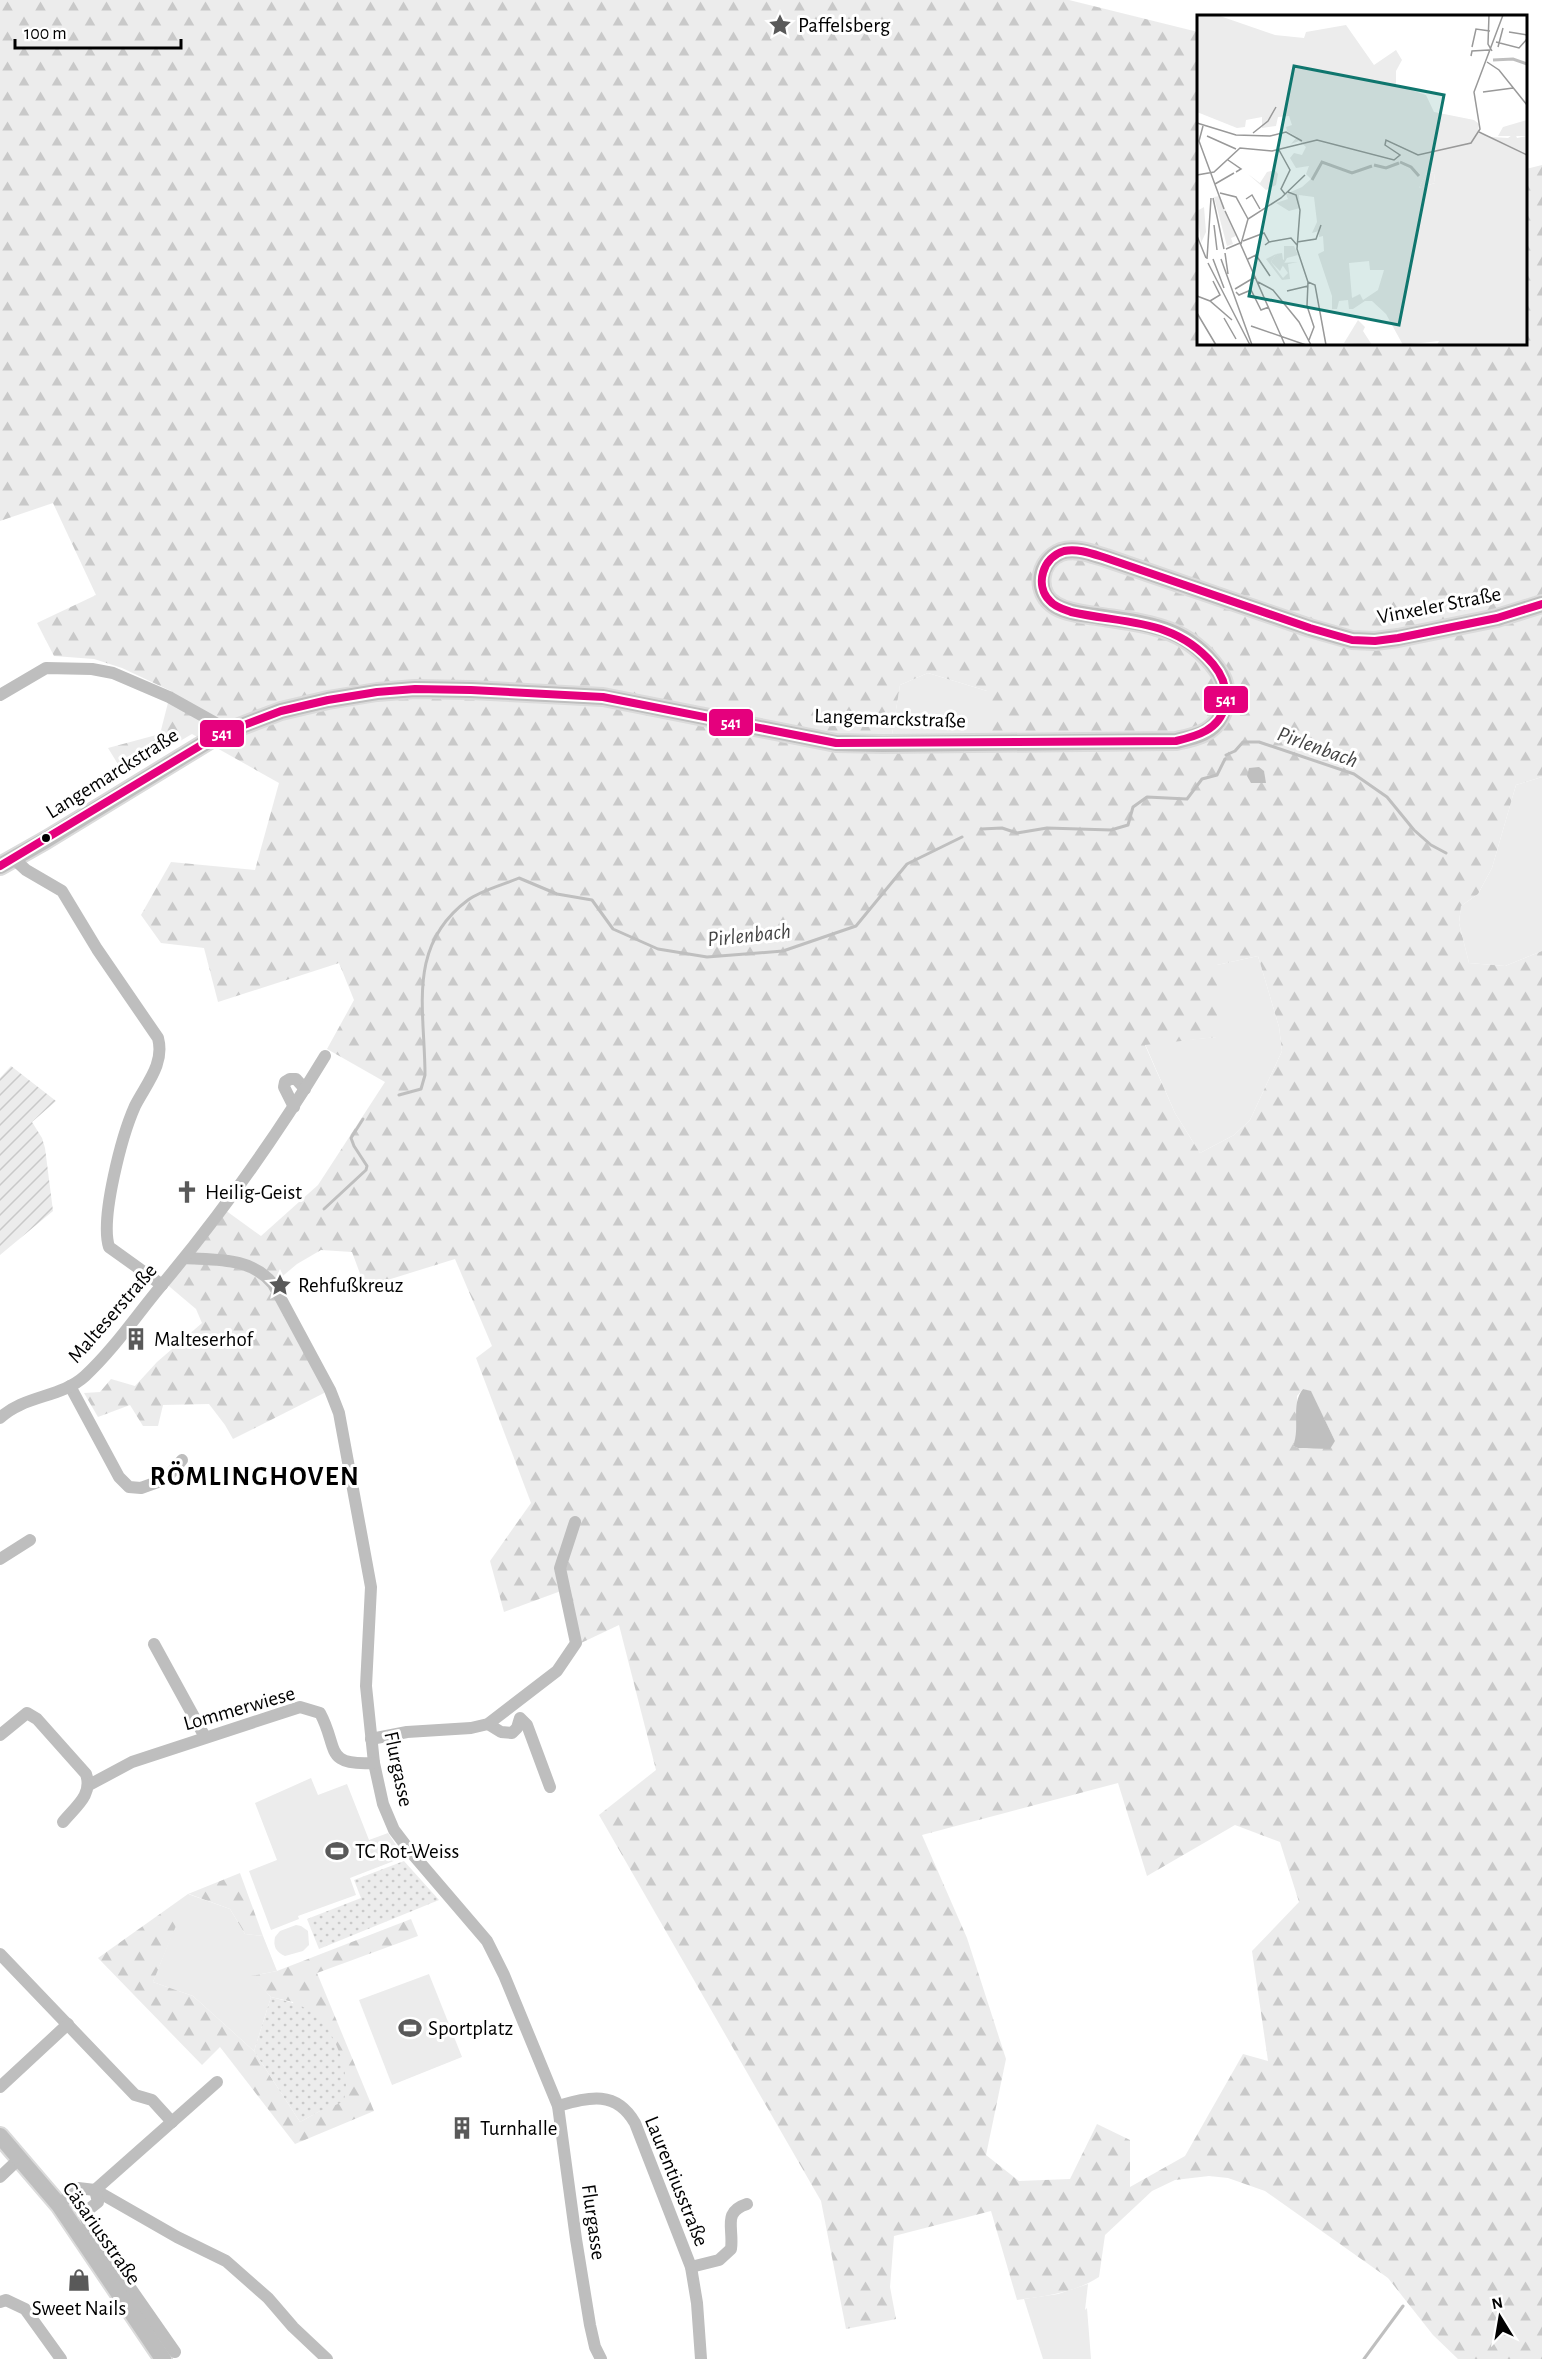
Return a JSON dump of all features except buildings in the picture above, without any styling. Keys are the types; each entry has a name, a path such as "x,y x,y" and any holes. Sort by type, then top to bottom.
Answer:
{"main road":[{"name":"Langemarckstraße","path":"7,863 228,730 281,711 328,700 416,689 553,693 603,697 836,742 903,745 1176,741 1200,736 1217,725 1225,708 1227,696 1222,676 1198,646 1177,634 1154,626 1072,612 1055,606 1045,596 1041,585 1041,573 1052,557 1063,552 1087,552 1310,628"},
{"name":"Vinxeler Straße","path":"1310,628 1353,640 1375,641 1497,618 1542,604"},
{"name":"Cäsariusstraße","path":"0,2136 59,2205 169,2356"}],"street":[{"path":"0,695 46,668 92,669 113,673 160,693 228,730"},
{"path":"7,863 26,870 62,891 97,949 158,1038 161,1048 159,1064 135,1107 122,1144 107,1220 106,1239 109,1247 162,1285"},
{"name":"Malteserstraße","path":"0,1418 21,1403 70,1386 84,1377 185,1258 248,1175 325,1056"},
{"path":"294,1107 284,1087 285,1082 296,1079 305,1089"},
{"name":"Flurgasse","path":"185,1258 238,1262 265,1275 273,1284 330,1390 339,1413 370,1587 366,1686 374,1763 383,1804 394,1830 487,1941 504,1975 558,2106 590,2325 595,2347 601,2359"},
{"path":"70,1386 119,1477 129,1487 141,1488 166,1479 182,1460"},
{"path":"371,1739 407,1732 471,1728 488,1724 509,1710 556,1671 576,1643 560,1568 575,1522"},
{"path":"0,1558 30,1540"},
{"path":"154,1644 205,1737"},
{"name":"Lommerwiese","path":"63,1822 86,1794 89,1785 132,1762 300,1707 320,1713 335,1752 343,1762 374,1763"},
{"path":"509,1710 527,1725 550,1787"},
{"path":"0,1735 27,1713 37,1719 86,1774 89,1785"},
{"path":"488,1724 501,1732 512,1733 517,1728 520,1718"},
{"path":"0,1954 135,2095 152,2100 172,2122"},
{"path":"0,2087 68,2024"},
{"path":"95,2190 217,2082"},
{"name":"Laurentiusstraße","path":"558,2106 593,2098 606,2098 617,2102 627,2110 635,2123 691,2267 697,2303 701,2359"},
{"path":"0,2177 20,2158"},
{"path":"59,2205 78,2188 95,2190 177,2237 226,2261 268,2298 293,2327 327,2359"},
{"path":"95,2190 98,2202 84,2213 90,2230 169,2356"},
{"name":"Laurentiusstraße","path":"691,2267 719,2260 731,2249 731,2215 737,2208 747,2204"},
{"path":"0,2302 6,2300 25,2309 62,2359"}],"green space":[{"path":"0,0 1069,0 1197,32 1197,345 1527,345 1527,169 1542,165 1542,777 1516,785 1492,868 1478,894 1461,906 1459,923 1469,963 1505,966 1542,951 1542,2359 1458,2359 1433,2335 1388,2278 1265,2191 1228,2178 1209,2176 1175,2180 1152,2191 1105,2235 1099,2277 1080,2287 1049,2295 1017,2300 991,2211 894,2236 890,2287 896,2319 846,2329 821,2201 599,1815 656,1770 619,1625 581,1643 569,1588 504,1612 490,1561 531,1503 476,1358 492,1346 455,1259 365,1287 352,1252 321,1250 297,1264 272,1285 330,1390 233,1439 209,1404 163,1405 158,1426 143,1426 130,1405 98,1417 84,1393 100,1392 111,1379 135,1386 157,1362 202,1323 196,1309 164,1282 225,1210 261,1236 318,1185 385,1082 327,1049 354,1000 339,963 218,1002 204,948 161,943 141,915 171,862 255,870 279,783 192,734 124,774 108,748 160,734 171,691 122,668 94,659 54,656 37,623 96,595 53,503 0,521","holes":["928,673 987,691 987,733 892,735 900,685","1258,956 1279,1027 1282,1051 1250,1120 1234,1135 1200,1153 1175,1113 1145,1045 1217,1037 1217,965","1303,1389 1311,1392 1335,1441 1309,1449 1293,1446 1297,1436 1297,1396","1118,1783 1147,1876 1235,1825 1280,1842 1299,1902 1252,1951 1268,2061 1243,2054 1185,2156 1130,2187 1130,2140 1097,2124 1070,2179 1019,2181 986,2155 1006,2059 967,1938 922,1835"]},
{"path":"928,673 987,691 987,733 892,735 900,685"},
{"path":"1542,777 1542,951 1505,966 1469,963 1459,923 1461,906 1478,894 1492,868 1516,785"},
{"path":"1258,956 1279,1027 1282,1051 1250,1120 1234,1135 1200,1153 1175,1113 1145,1044 1217,1037 1217,965"},
{"path":"11,1066 56,1101 32,1122 45,1148 53,1211 0,1255 0,1078"},
{"name":"TC Rot-Weiss","path":"311,1778 318,1795 347,1784 369,1840 388,1833 404,1857 350,1878 356,1895 298,1916 299,1919 271,1930 249,1871 277,1860 255,1803"},
{"path":"404,1861 439,1900 319,1949 307,1919 361,1898 354,1880"},
{"path":"240,1873 263,1936 245,1934 230,1909 189,1894 153,1982 193,1996 254,2051 300,2122 320,2111 293,2002 271,1997 251,1976 277,1971 411,1919 418,1936 317,1973 374,2111 295,2144 220,2047 202,2065 98,1958 188,1894"},
{"path":"188,1894 230,1909 245,1934 263,1936 277,1971 252,1976 271,1997 254,2051 193,1996 153,1982"},
{"path":"296,1925 308,1931 309,1945 303,1951 285,1956 276,1949 275,1937 280,1931"},
{"name":"Sportplatz","path":"429,1974 462,2057 392,2085 359,2000"},
{"path":"271,1997 302,2006 318,2017 331,2034 344,2069 346,2092 343,2102 300,2122 254,2051"},
{"path":"1088,2284 1085,2310 1087,2308 1091,2359 1043,2359 1024,2299 1058,2294"}],"shaded area":[{"path":"1259,767 1264,771 1266,783 1251,783 1247,776 1249,768"},
{"path":"1303,1389 1311,1391 1335,1441 1330,1449 1293,1446 1297,1402"}],"waterway":[{"name":"Pirlenbach","path":"1226,755 1235,751 1243,742 1259,742 1354,774 1387,797 1414,830 1431,845 1446,853"},
{"name":"Pirlenbach","path":"981,829 1002,828 1017,833 1047,828 1111,830 1128,825 1133,807 1147,797 1187,799 1202,779 1217,775 1225,759"},
{"name":"Pirlenbach","path":"399,1095 421,1089 425,1075 423,980 427,958 435,938 448,918 468,900 480,893 519,878 557,894 592,900 613,929 658,949 707,957 783,951 856,926 907,864 962,837"},
{"name":"Pirlenbach","path":"324,1209 366,1170 367,1166 351,1138 363,1119"},
{"path":"1364,2359 1403,2306"}],"transit line":[{"name":"541","path":"0,866 218,735 281,711 377,692 415,689 471,690 603,697 836,743 1176,741 1206,731 1218,721 1222,714 1226,700 1225,689 1217,669 1198,649 1165,630 1071,612 1057,606 1045,595 1042,580 1046,565 1057,554 1069,550 1096,555 1310,628 1352,640 1375,641 1398,638 1497,618 1542,604"}],"place":[{"name":"Paffelsberg","path":"780,25"},
{"name":"Heilig-Geist","path":"187,1192"},
{"name":"Rehfußkreuz","path":"280,1285"},
{"name":"Malteserhof","path":"136,1339"},
{"name":"TC Rot-Weiss","path":"337,1851"},
{"name":"Sportplatz","path":"410,2028"},
{"name":"Turnhalle","path":"462,2128"},
{"name":"Sweet Nails","path":"79,2280"}],"district":[{"name":"RÖMLINGHOVEN","path":"255,1476"}]}
